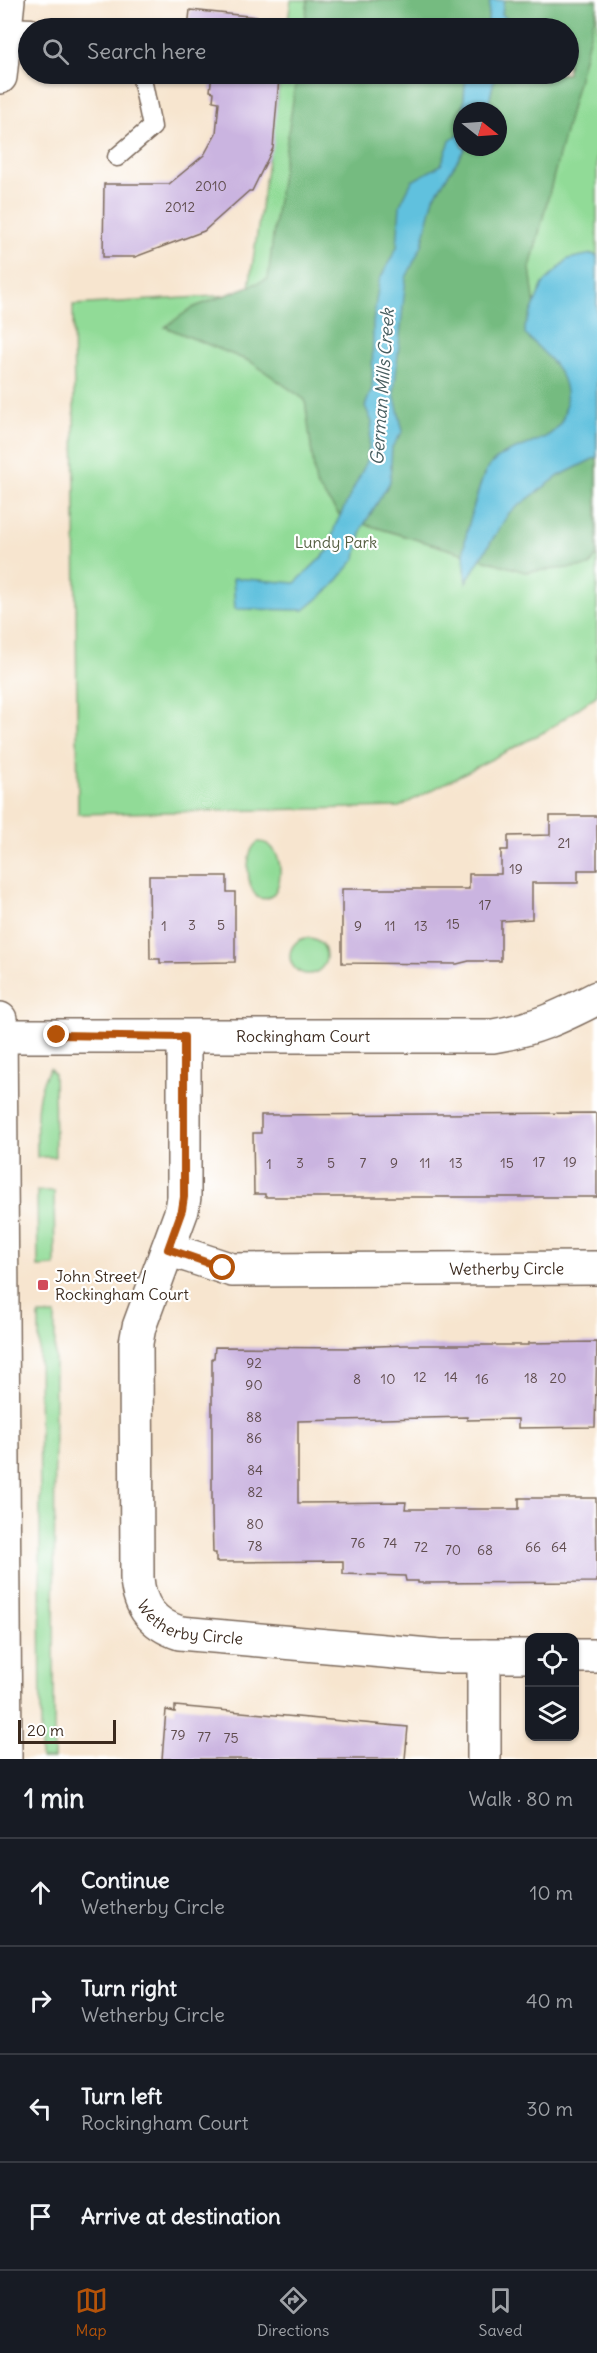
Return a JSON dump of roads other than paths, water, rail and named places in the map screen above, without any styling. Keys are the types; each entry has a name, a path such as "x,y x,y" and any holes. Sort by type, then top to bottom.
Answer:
{"street":[{"path":"0,77 15,18"},
{"name":"Rockingham Court","path":"0,1036 493,1036 548,1023 597,998"},
{"path":"0,1019 5,1759"},
{"name":"Wetherby Circle","path":"184,1037 184,1197 182,1210 136,1343 137,1578 138,1590 145,1610 159,1624 180,1633 440,1656 525,1656"},
{"name":"Wetherby Circle","path":"168,1249 232,1270 597,1268"},
{"path":"484,1656 484,1759"},
{"path":"579,1656 597,1656"}],"lane":[{"path":"117,157 152,127 143,84"}],"water":[{"path":"490,0 504,0 502,14 506,18 488,18"},
{"path":"465,84 493,84 489,102 464,102"},
{"name":"German Mills Creek","path":"453,138 453,156 460,156 434,197 422,245 406,278 394,393 403,431 392,447 390,482 362,528 356,558 332,587 304,610 235,609 233,578 295,583 329,550 335,526 367,461 372,422 365,406 372,388 373,322 379,281 397,247 400,205 412,181 441,165"},
{"path":"592,254 597,256 597,457 559,476 509,513 466,582 464,546 483,476 494,461 552,432 560,423 565,410 565,386 561,376 550,359 525,334 525,327 543,284 568,259"}],"place":[{"name":"John Street / Rockingham Court","path":"43,1285"}],"park label":[{"name":"Lundy Park","path":"336,542"}]}
